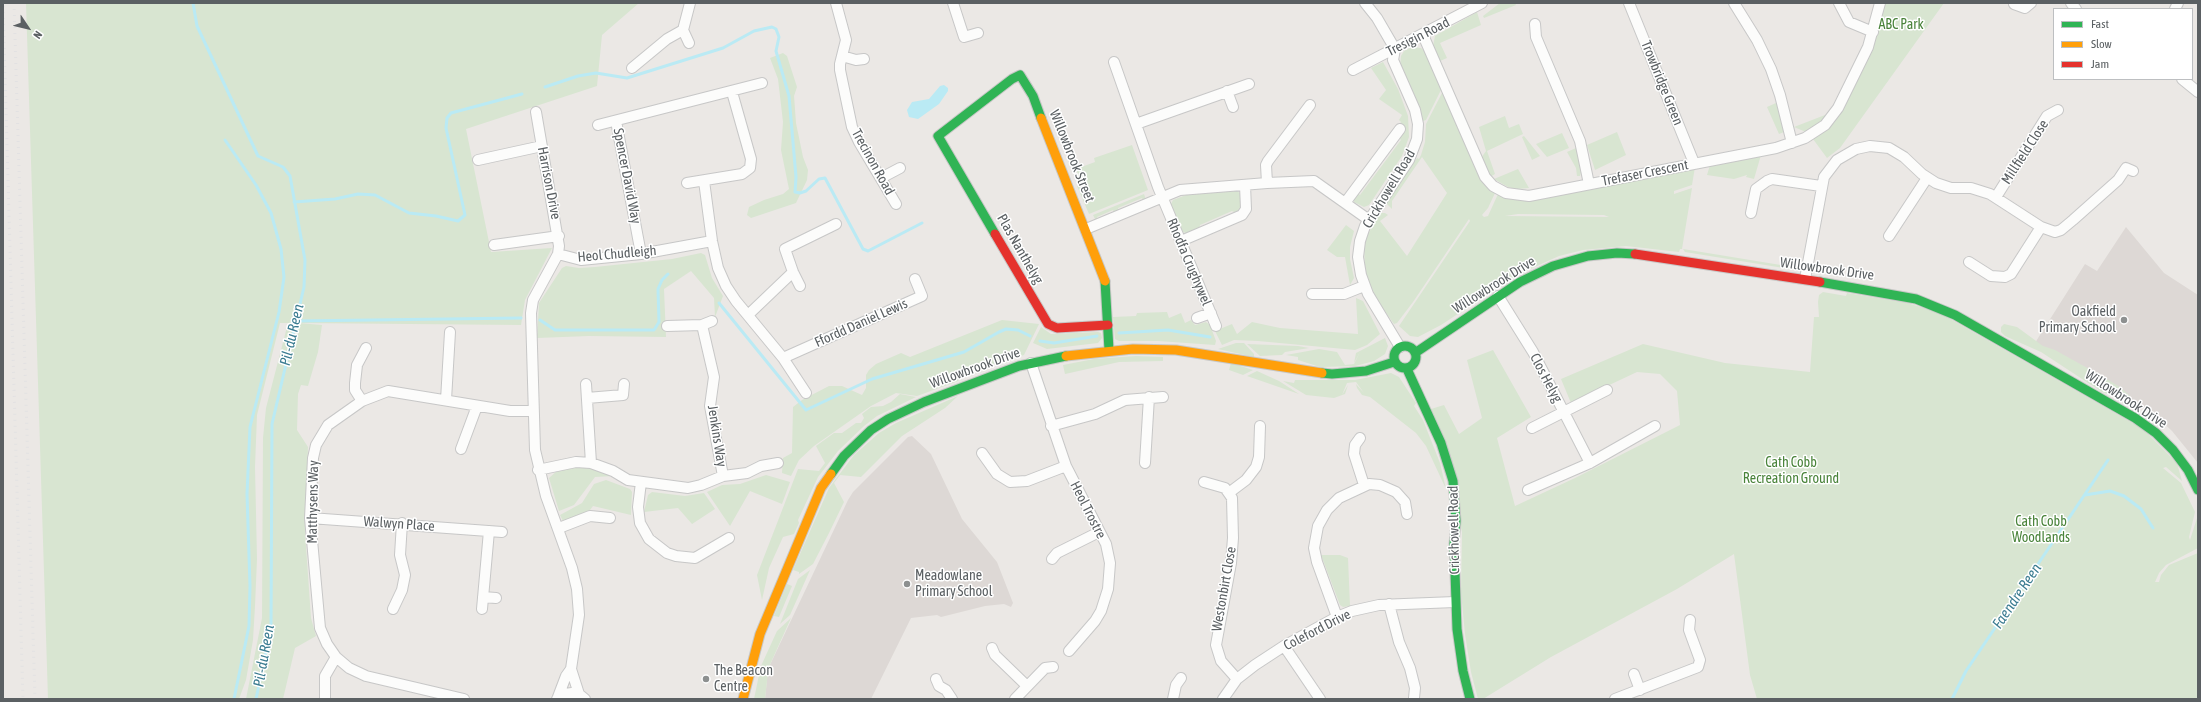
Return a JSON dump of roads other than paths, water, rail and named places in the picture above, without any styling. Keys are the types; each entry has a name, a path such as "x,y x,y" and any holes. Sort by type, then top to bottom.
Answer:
{"street":[{"path":"689,43 683,30 690,3"},
{"name":"Trecinon Road","path":"836,3 846,40 840,70 852,126 896,204"},
{"path":"953,3 964,38 978,33"},
{"path":"1365,3 1377,18 1395,49"},
{"name":"Tresigin Road","path":"1353,70 1423,35 1482,3"},
{"name":"Trowbridge Green","path":"1629,3 1694,163"},
{"path":"1734,3 1757,40 1771,69 1780,95 1792,143"},
{"path":"1840,3 1849,22 1873,32"},
{"name":"Trefaser Crescent","path":"1423,35 1481,169 1493,186 1506,193 1529,196 1792,143 1816,132 1833,116 1857,72 1873,32 1880,3"},
{"path":"2014,4 2025,8 2030,3"},
{"path":"1535,24 1536,37 1580,141 1589,184"},
{"path":"632,68 667,39 683,30"},
{"name":"Crickhowell Road","path":"1395,49 1393,60 1415,110 1418,124 1417,139 1409,160 1362,232 1358,248 1359,266 1364,286 1400,347"},
{"path":"842,56 856,60 864,59"},
{"name":"Rhodfa Crughywel","path":"1114,62 1162,197 1216,326"},
{"name":"Willowbrook Street","path":"938,136 1012,79 1018,71 1033,96 1050,145 1099,258 1105,279 1108,350"},
{"path":"2183,80 2198,92"},
{"name":"Spencer David Way","path":"598,124 616,121 762,84"},
{"path":"1136,124 1248,84"},
{"path":"687,184 742,174 752,164 732,92"},
{"path":"1227,92 1233,108"},
{"path":"1267,183 1266,166 1268,161 1310,105"},
{"name":"Millfield Close","path":"1996,197 2047,116 2058,110"},
{"name":"Harrison Drive","path":"536,112 559,236 558,254"},
{"name":"Spencer David Way","path":"616,121 641,254"},
{"path":"1345,203 1400,130"},
{"name":"Plas Nanthelyg","path":"938,136 1048,324 1057,328 1108,325"},
{"path":"478,160 542,146"},
{"path":"1805,279 1821,186 1824,177 1837,160 1846,154 1870,146 1883,147 1896,151 1927,178 1944,186 1971,188 1996,197 2041,227 2055,232 2061,230 2118,180 2126,168 2133,171"},
{"path":"881,178 900,168"},
{"path":"1889,236 1927,178"},
{"path":"1751,213 1756,189 1767,180 1772,179 1821,186"},
{"path":"704,181 712,241 718,268 726,286 783,358 806,393"},
{"path":"1086,229 1180,190 1314,181 1369,220"},
{"path":"1181,241 1242,215 1246,209 1245,185"},
{"path":"800,286 793,272 785,249 836,224"},
{"path":"1969,262 1991,276 2005,277 2011,274 2041,227"},
{"path":"494,245 559,236"},
{"name":"Heol Chudleigh","path":"572,669 579,615 577,589 559,528 546,496 538,470 533,411 530,332 533,300 558,254 581,260 641,254 712,241"},
{"name":"Willowbrook Drive","path":"1415,353 1498,296 1531,276 1557,264 1588,256 1617,253 1654,256 1910,297 1932,304 1965,320 2147,426 2173,450 2188,470 2198,490"},
{"path":"748,315 793,272"},
{"name":"Ffordd Daniel Lewis","path":"783,358 922,296 915,279"},
{"path":"1312,294 1344,294 1364,286"},
{"name":"Clos Helyg","path":"1498,296 1533,352 1590,463"},
{"path":"1197,318 1210,313"},
{"path":"667,326 702,325 712,321"},
{"name":"Jenkins Way","path":"702,325 714,377 710,406 723,476"},
{"path":"446,400 450,332"},
{"path":"1400,347 1410,347 1415,353 1416,361 1407,369 1400,368 1394,362 1394,352 1400,347"},
{"path":"362,401 355,390 355,383 357,365 366,348"},
{"name":"Willowbrook Drive","path":"742,699 755,650 788,563 821,488 844,456 871,430 902,412 970,384 1031,363 1067,355 1108,350 1176,350 1289,369 1332,374 1366,371 1394,362"},
{"name":"Heol Trostre","path":"1031,363 1051,426 1066,466 1106,544 1110,563 1108,590 1095,622 1069,651"},
{"name":"Crickhowell Road","path":"1407,369 1441,443 1453,481 1456,521 1455,602 1459,648 1470,699"},
{"path":"586,384 591,463"},
{"path":"587,398 624,395 624,384"},
{"path":"1532,428 1607,390"},
{"name":"Matthysens Way","path":"464,699 419,695 366,676 349,668 336,657 327,644 320,628 310,518 313,458 318,439 328,424 362,401 388,391 510,411 533,411"},
{"path":"1145,463 1149,397"},
{"path":"1051,426 1095,414 1126,400 1162,397"},
{"path":"462,450 478,406"},
{"path":"1204,482 1219,485 1230,492 1246,480 1256,467 1260,453 1260,426"},
{"path":"1528,490 1590,463 1655,426"},
{"path":"1360,438 1355,444 1354,454 1364,484"},
{"path":"982,452 997,474 1010,482 1027,481 1066,466"},
{"name":"Jenkins Way","path":"538,470 576,462 591,463 613,471 628,480 688,488 701,485 723,476 747,473 761,466 778,463"},
{"path":"641,482 638,507 640,523 649,539 667,553 676,556 695,558 729,538"},
{"path":"1337,617 1317,562 1315,538 1327,510 1339,498 1364,484 1380,485 1396,492 1405,502 1407,514"},
{"name":"Westonbirt Close","path":"1230,492 1233,506 1231,557 1216,645 1221,661 1237,679"},
{"path":"559,528 590,516 610,518"},
{"name":"Walwyn Place","path":"310,518 402,523 502,532"},
{"path":"393,609 403,600 402,590 405,575 400,555 402,523"},
{"path":"482,609 488,531"},
{"path":"1052,559 1058,553 1099,532"},
{"path":"483,597 496,598"},
{"name":"Coleford Drive","path":"1223,699 1237,679 1284,646 1337,617 1352,611 1388,604 1455,602"},
{"path":"1388,604 1399,642 1410,668 1415,688 1414,698"},
{"path":"1615,699 1698,666 1700,660 1689,630 1690,620"},
{"path":"1284,646 1320,699"},
{"path":"992,648 995,655 1028,686"},
{"path":"325,699 325,676 336,657"},
{"path":"1015,699 1045,668 1053,667"},
{"path":"572,669 582,697 565,694 558,698 566,676 572,669"},
{"path":"1634,674 1640,690"},
{"path":"936,678 939,686 946,690 952,699"},
{"path":"1173,699 1176,685 1181,678"}],"water":[{"path":"944,85 948,88 948,91 939,104 918,119 909,117 907,110 912,102 929,99 940,86"}],"waterway":[{"name":"Pil-du Reen","path":"193,3 197,26 258,156 283,167 290,176 305,260 304,287 272,424 271,628 256,699"},
{"path":"545,87 578,76 596,73 627,78 723,48 754,31 772,27 776,29 779,37 776,51 789,96 796,177 795,192 800,193 806,191 819,179 825,178 863,249 868,251 922,223"},
{"path":"294,202 335,199 358,194 375,195 409,213 436,216 458,221 465,215 446,128 447,118 451,113 522,94"},
{"path":"225,140 256,185 271,213 281,249 284,277 279,312 250,427 247,494 250,586 249,626 234,699"},
{"path":"540,320 555,330 654,330 659,322 658,289 662,280 668,274"},
{"path":"719,303 806,410 872,379 964,352 1006,329 1018,330 1030,336"},
{"path":"296,321 521,318"},
{"path":"1119,333 1168,330 1210,337"},
{"path":"1040,341 1054,343 1097,336"},
{"name":"Faendre Reen","path":"1952,699 1966,671 2108,460"},
{"name":"Faendre Reen","path":"2085,495 2110,491 2124,496 2141,509 2153,528"}],"railway":[{"path":"14,3 35,699"},
{"path":"3,6 23,699"}],"place":[{"name":"Oakfield Primary School","path":"2124,320"},
{"name":"Meadowlane Primary School","path":"907,584"},
{"name":"The Beacon Centre","path":"706,679"}],"park label":[{"name":"ABC Park","path":"1901,25"},
{"name":"Cath Cobb Recreation Ground","path":"1791,472"},
{"name":"Cath Cobb Woodlands","path":"2041,530"}]}
